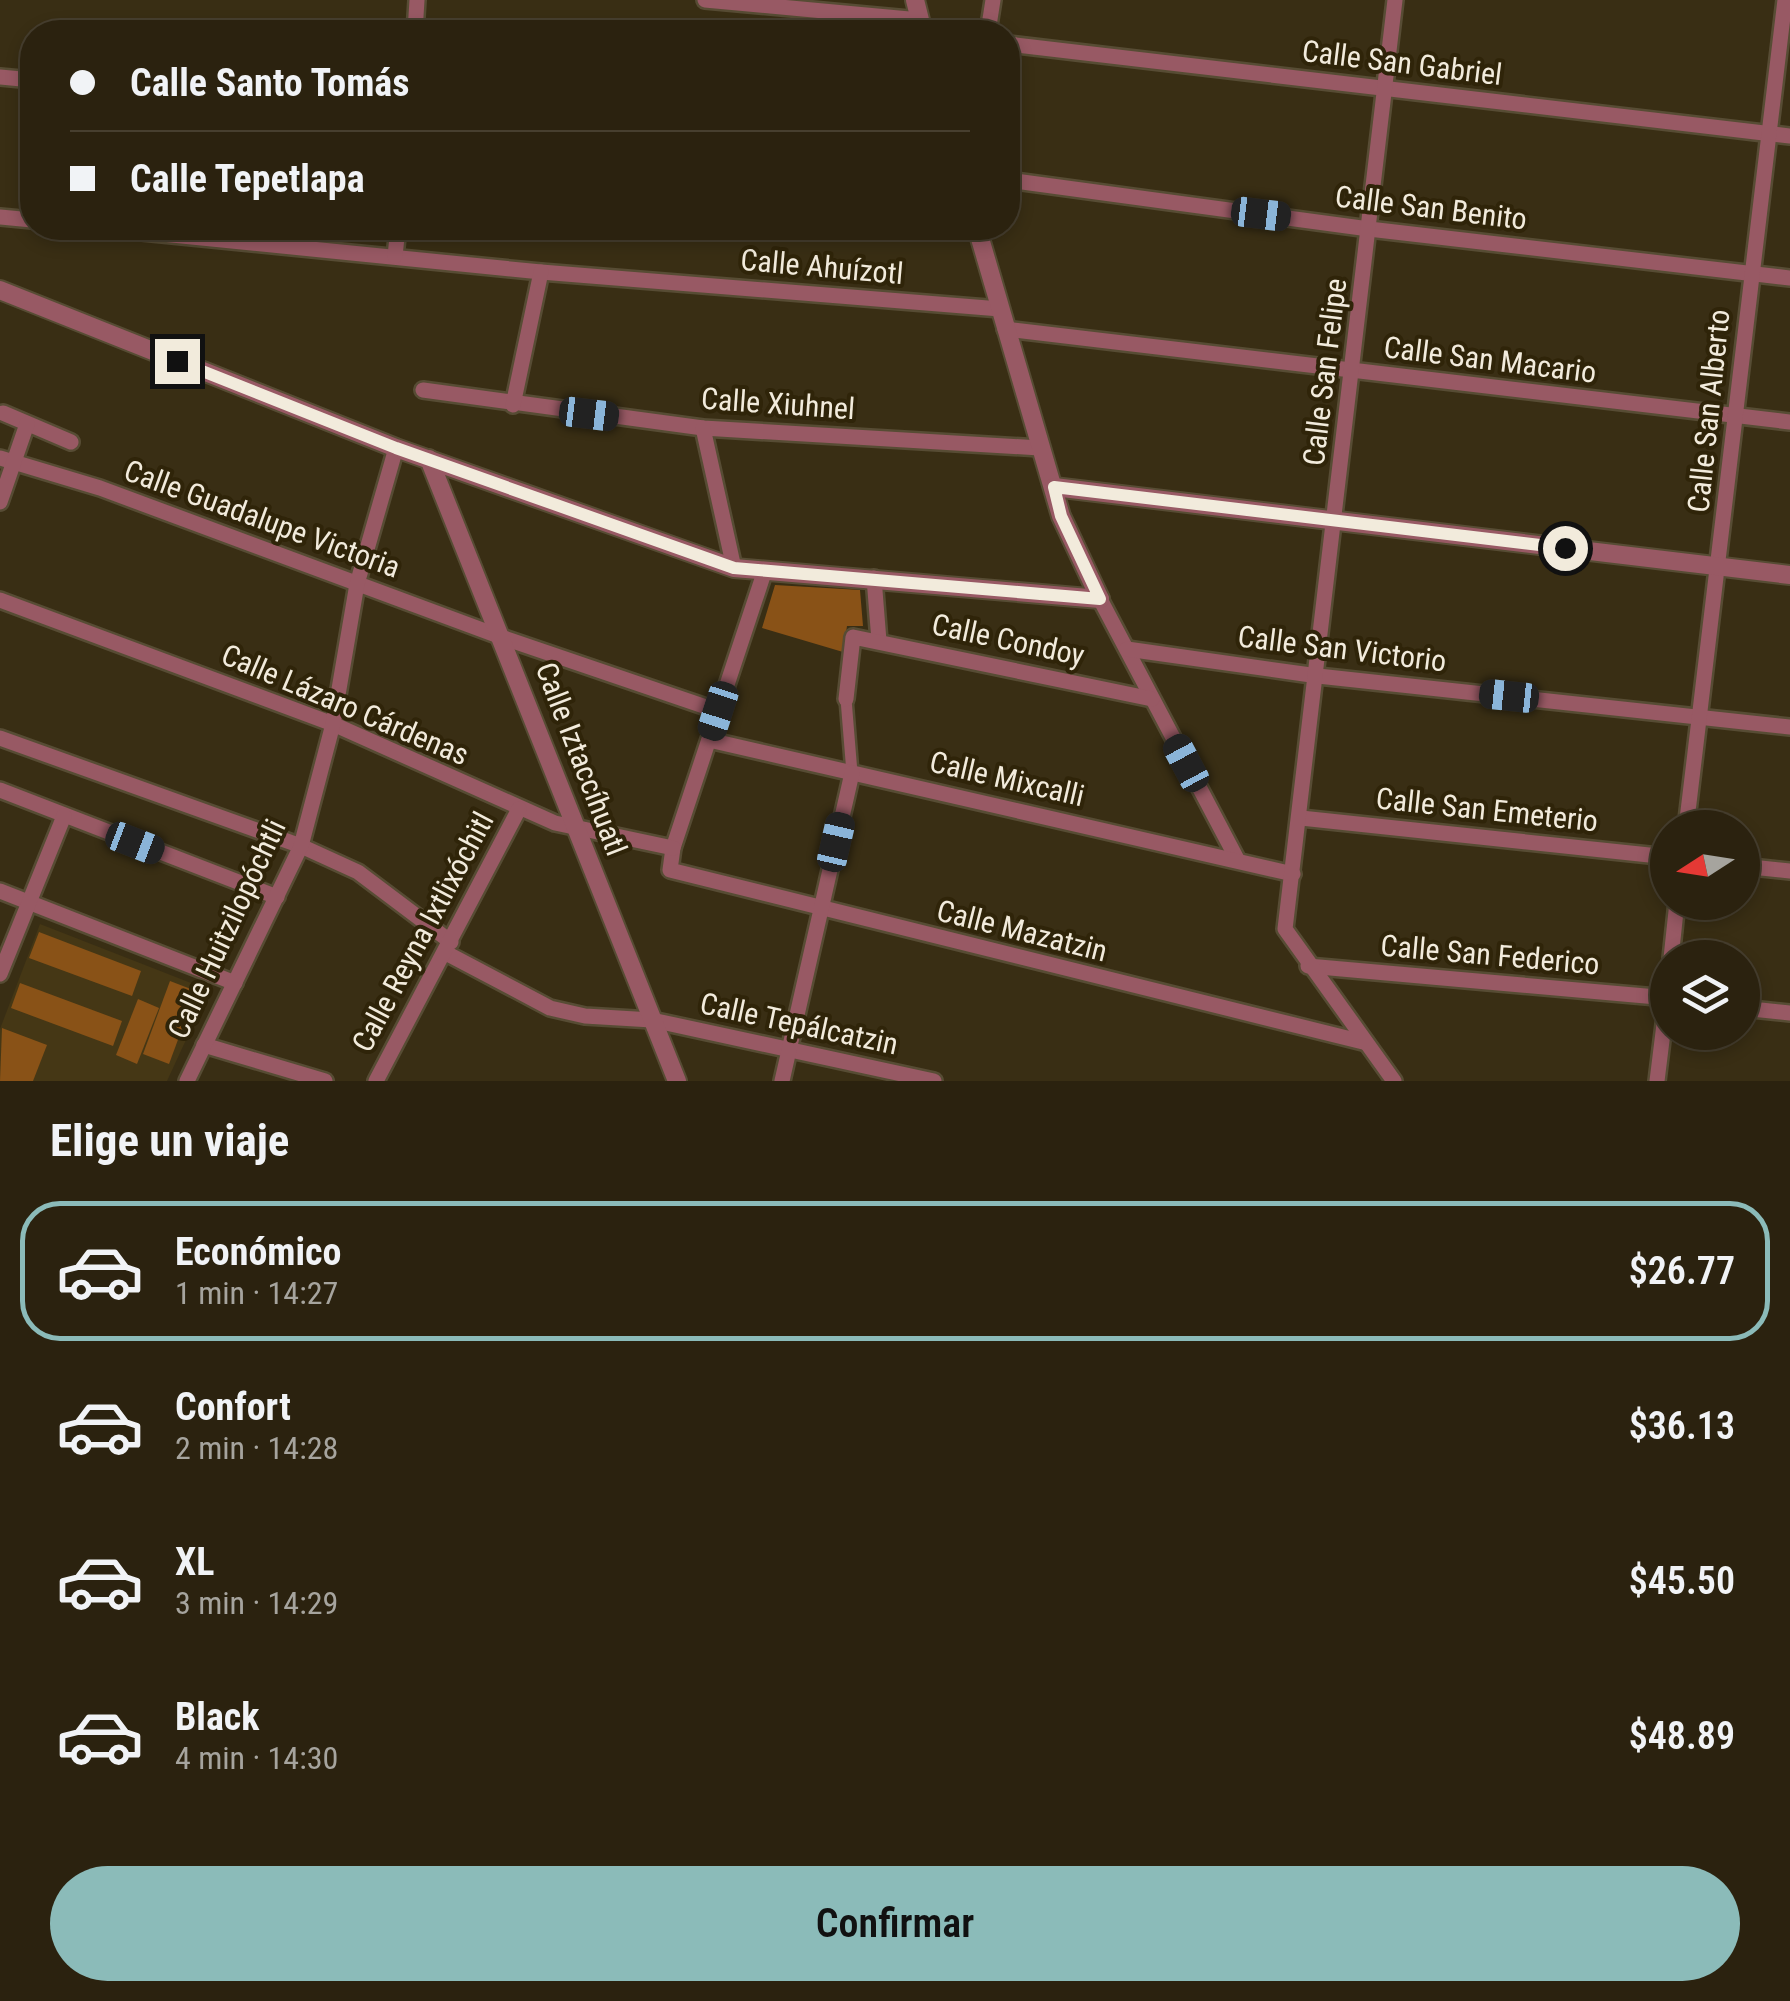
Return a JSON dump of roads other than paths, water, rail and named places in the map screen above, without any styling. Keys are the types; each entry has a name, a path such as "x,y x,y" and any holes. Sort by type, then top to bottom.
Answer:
{"street":[{"path":"705,0 871,20"},
{"name":"Calle San Felipe","path":"1308,966 1285,929 1318,676 1395,0"},
{"name":"Calle San Alberto","path":"1688,810 1785,0"},
{"name":"Calle San Gabriel","path":"1020,45 1790,136"},
{"name":"Calle San Benito","path":"1020,182 1369,229 1790,278"},
{"name":"Calle Ahuízotl","path":"228,240 542,272 1000,310"},
{"path":"396,256 397,240"},
{"path":"981,240 1061,516 1100,599 1237,860"},
{"path":"513,405 542,272"},
{"path":"0,290 396,448 734,568 1100,599"},
{"name":"Calle San Macario","path":"1006,330 1790,422"},
{"name":"Calle Xiuhnel","path":"423,390 703,428 1040,448"},
{"path":"2,413 70,442"},
{"path":"0,502 7,460 26,424"},
{"path":"703,428 734,568"},
{"name":"Calle Huitzilopóchtli","path":"187,1081 301,846 332,724 358,584 396,448"},
{"name":"Calle Iztaccíhuatl","path":"429,458 504,638 677,1081"},
{"name":"Calle Guadalupe Victoria","path":"7,460 100,488 504,638"},
{"path":"1054,487 1790,575"},
{"path":"673,848 764,573"},
{"path":"874,578 879,641"},
{"name":"Calle Lázaro Cárdenas","path":"0,600 332,724 555,823 673,848"},
{"name":"Calle Condoy","path":"846,699 853,637 1152,698"},
{"path":"504,638 718,711"},
{"name":"Calle San Victorio","path":"1127,649 1318,676 1790,727"},
{"path":"782,1081 852,773 846,699"},
{"name":"Calle Tepálcatzin","path":"0,738 301,846 358,872 449,947 550,1008 586,1016 652,1020 934,1081"},
{"name":"Calle Mixcalli","path":"709,740 1293,874"},
{"path":"0,790 277,897"},
{"name":"Calle Reyna Ixtlixóchitl","path":"376,1081 519,809"},
{"path":"0,974 64,816"},
{"name":"Calle San Emeterio","path":"1301,818 1650,855"},
{"name":"Calle Mazatzin","path":"673,848 670,870 1362,1042"},
{"path":"1760,868 1790,871"},
{"path":"0,892 236,983"},
{"path":"1308,966 1394,1081"},
{"name":"Calle San Federico","path":"1308,966 1650,995"},
{"path":"1760,1010 1790,1014"},
{"path":"204,1045 326,1081"},
{"path":"1657,1081 1661,1050"}]}
